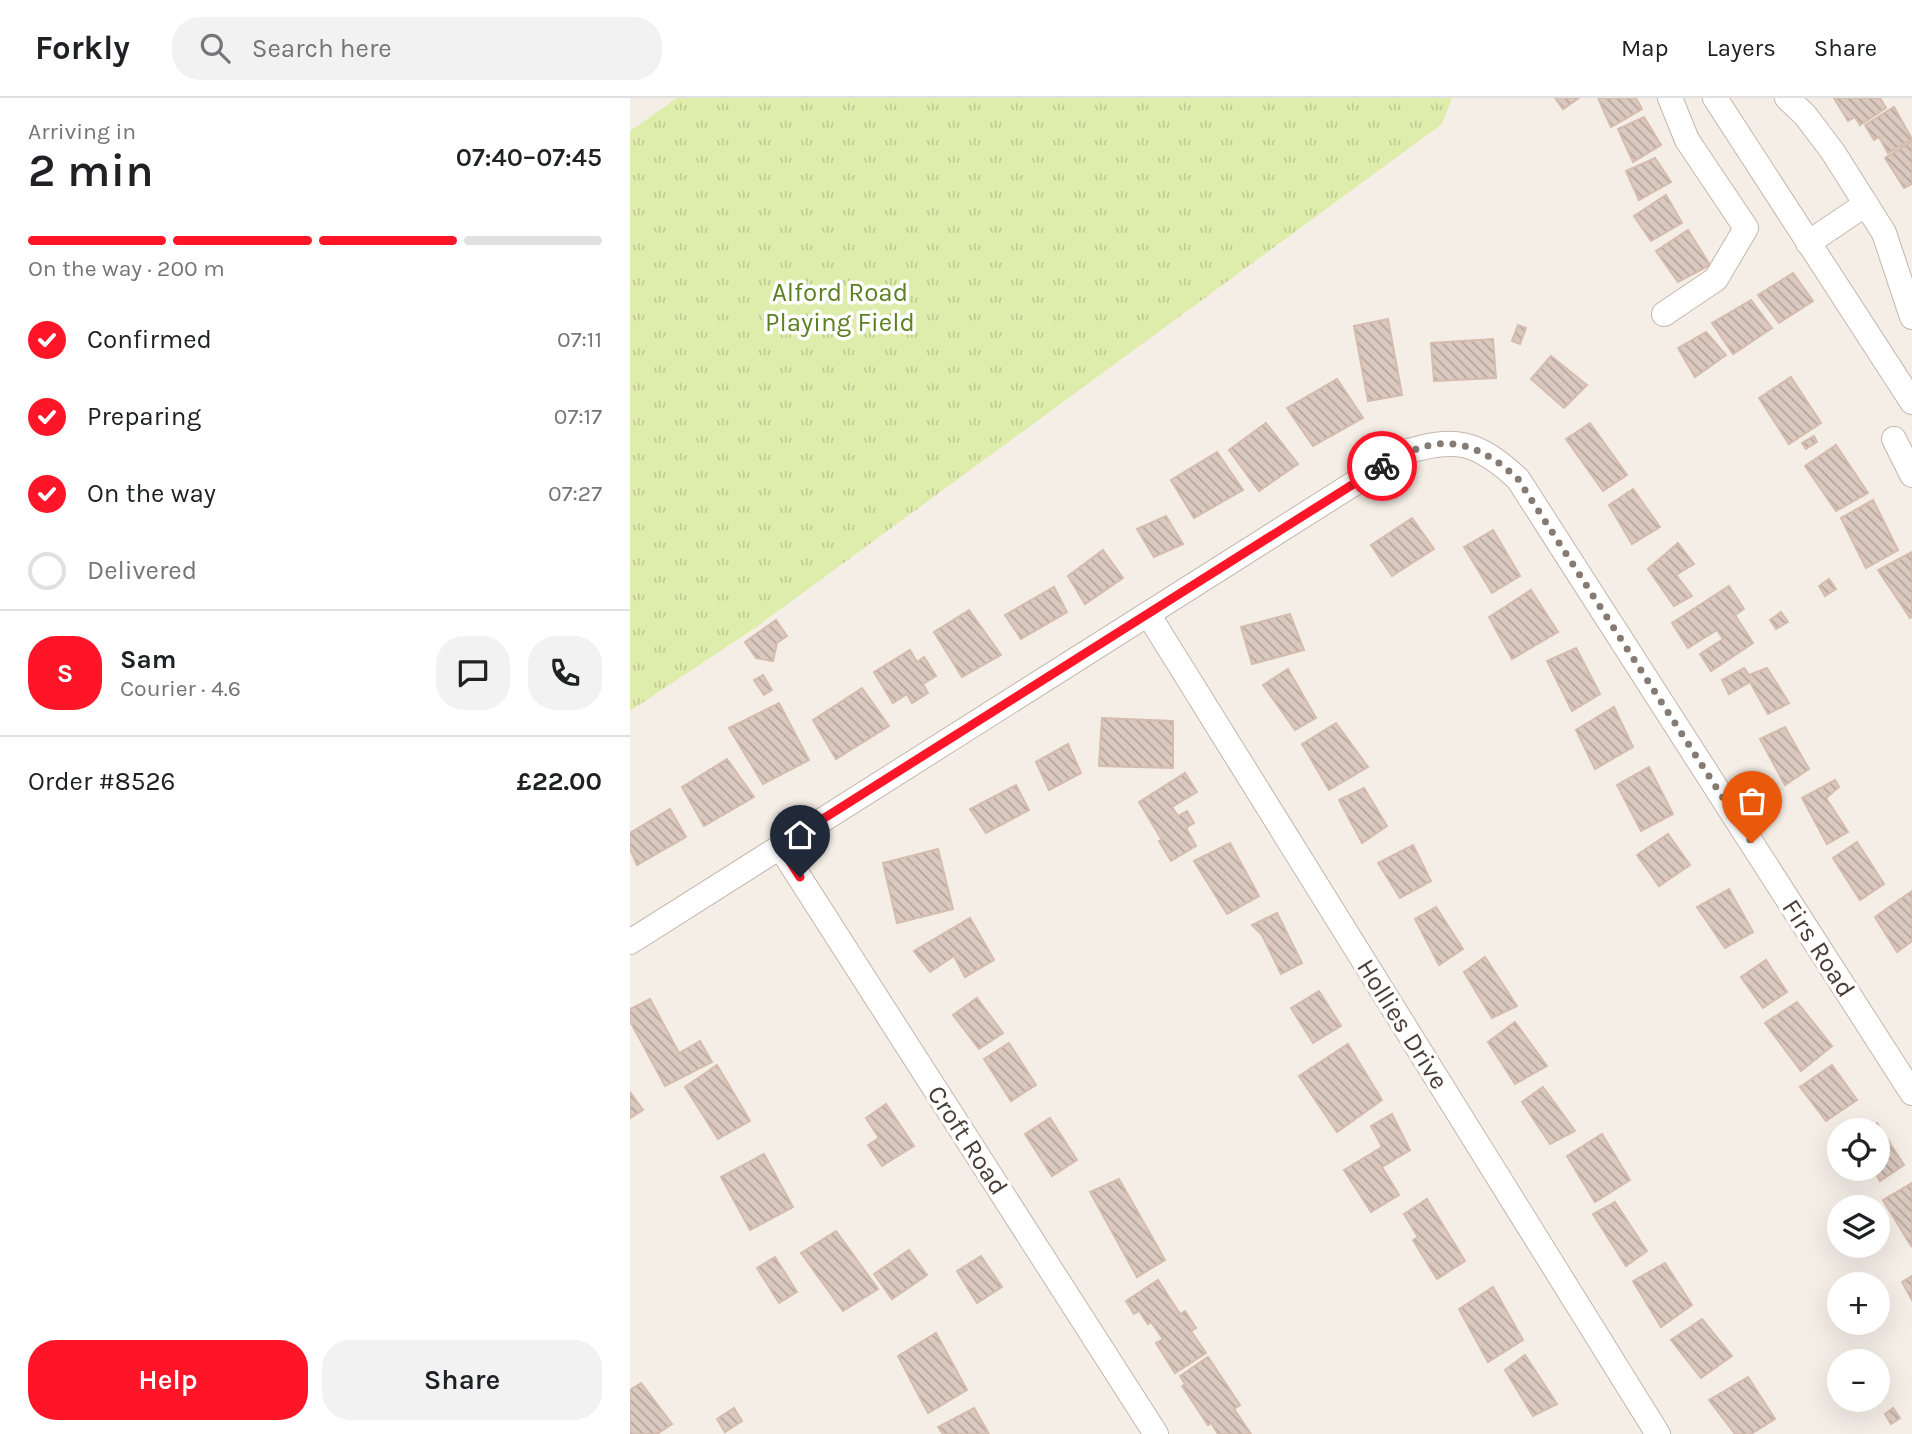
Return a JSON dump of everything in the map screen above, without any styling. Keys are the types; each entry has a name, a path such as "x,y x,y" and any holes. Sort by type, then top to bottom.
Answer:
{"street":[{"path":"1664,314 1716,279 1746,229 1687,140 1670,98"},
{"path":"1715,98 1912,402"},
{"path":"1787,98 1805,115 1833,152 1884,233 1912,317"},
{"path":"1808,243 1866,204"},
{"path":"1894,439 1912,475"},
{"name":"Firs Road","path":"630,942 1402,453 1429,444 1464,444 1499,461 1518,479 1912,1093"},
{"name":"Hollies Drive","path":"1148,614 1658,1434"},
{"name":"Croft Road","path":"780,846 1156,1434"}],"green space":[{"name":"Alford Road Playing Field","path":"677,98 1452,98 1442,124 755,628 630,711 630,131"}],"building":[{"path":"1555,98 1579,98 1563,109"},
{"path":"1598,98 1636,98 1642,109 1611,127"},
{"path":"1834,98 1880,98 1886,108 1860,125 1855,117 1848,121"},
{"path":"1894,107 1912,139 1888,153 1879,137 1874,140 1865,125"},
{"path":"1644,117 1661,145 1633,162 1618,129"},
{"path":"1912,141 1912,184 1904,188 1885,158"},
{"path":"1655,158 1671,182 1639,200 1626,171"},
{"path":"1666,195 1682,223 1651,241 1634,216"},
{"path":"1688,230 1710,265 1678,282 1656,251"},
{"path":"1793,273 1813,301 1779,323 1758,295"},
{"path":"1751,300 1772,328 1733,354 1712,323"},
{"path":"1388,319 1402,395 1368,401 1354,326"},
{"path":"1518,325 1526,328 1520,344 1512,341"},
{"path":"1706,332 1726,355 1695,377 1678,348"},
{"path":"1493,339 1496,378 1434,381 1431,343"},
{"path":"1551,356 1587,385 1564,408 1531,379"},
{"path":"1791,377 1821,423 1789,444 1759,398"},
{"path":"1337,379 1363,418 1313,446 1287,408"},
{"path":"1266,423 1298,464 1259,491 1229,450"},
{"path":"1590,423 1627,475 1603,491 1566,439"},
{"path":"1814,436 1817,442 1806,449 1802,443"},
{"path":"1836,445 1868,493 1836,511 1805,466"},
{"path":"1217,452 1243,490 1194,518 1171,480"},
{"path":"1633,489 1660,527 1632,544 1609,505"},
{"path":"1873,500 1898,550 1866,568 1841,518"},
{"path":"1166,516 1183,544 1154,557 1137,529"},
{"path":"1412,518 1434,549 1392,576 1371,545"},
{"path":"1493,530 1520,576 1492,593 1464,547"},
{"path":"1678,543 1694,564 1676,575 1692,596 1674,606 1648,569"},
{"path":"1103,550 1123,578 1085,604 1068,576"},
{"path":"1912,552 1912,617 1910,618 1878,570"},
{"path":"1829,579 1836,589 1825,596 1819,586"},
{"path":"1729,586 1744,609 1735,615 1753,643 1711,671 1700,654 1723,639 1717,630 1688,648 1672,623"},
{"path":"1054,587 1067,612 1021,639 1005,615"},
{"path":"1531,590 1558,632 1512,659 1489,617"},
{"path":"969,610 1001,655 962,677 934,632"},
{"path":"1781,612 1788,622 1776,629 1770,620"},
{"path":"1290,614 1304,650 1252,664 1241,627"},
{"path":"776,620 787,636 777,643 773,661 756,658 745,642"},
{"path":"1576,648 1600,694 1572,711 1547,661"},
{"path":"910,650 917,662 924,657 936,676 923,684 928,693 912,703 907,694 893,703 874,672"},
{"path":"1744,668 1749,675 1767,668 1789,703 1768,714 1750,682 1729,694 1722,680"},
{"path":"1288,669 1316,718 1295,730 1263,685"},
{"path":"763,675 772,690 764,695 754,680"},
{"path":"862,688 889,726 836,759 813,720"},
{"path":"779,703 809,760 763,784 729,728"},
{"path":"1614,707 1633,747 1595,769 1576,730"},
{"path":"1102,718 1173,721 1173,768 1099,766"},
{"path":"1336,723 1368,767 1329,790 1302,744"},
{"path":"1785,727 1809,769 1785,785 1760,739"},
{"path":"1068,744 1081,773 1049,790 1036,762"},
{"path":"727,759 754,797 704,826 682,787"},
{"path":"1649,767 1673,814 1641,831 1617,785"},
{"path":"1185,773 1197,792 1172,807 1178,816 1187,811 1194,823 1186,828 1196,846 1171,861 1159,841 1162,840 1139,802"},
{"path":"1835,780 1839,787 1826,798 1848,832 1827,844 1802,798"},
{"path":"1016,785 1029,810 986,833 970,809"},
{"path":"1364,788 1387,826 1362,843 1339,800"},
{"path":"670,809 686,837 637,865 630,849 630,833"},
{"path":"1668,834 1690,865 1659,886 1637,855"},
{"path":"1857,842 1884,884 1860,900 1833,858"},
{"path":"1230,843 1259,896 1227,914 1194,861"},
{"path":"1413,845 1431,881 1400,898 1378,863"},
{"path":"938,849 953,909 897,923 883,863"},
{"path":"1729,889 1753,932 1725,948 1697,907"},
{"path":"1912,891 1912,941 1897,952 1875,917"},
{"path":"1436,907 1463,949 1439,965 1415,919"},
{"path":"1277,913 1302,963 1281,974 1262,935 1252,925"},
{"path":"970,918 994,960 965,977 954,956 930,972 914,951"},
{"path":"1485,957 1517,1006 1492,1018 1464,972"},
{"path":"1766,960 1787,992 1763,1008 1741,977"},
{"path":"1319,991 1341,1026 1313,1043 1291,1008"},
{"path":"977,998 1003,1033 979,1049 953,1015"},
{"path":"650,999 679,1053 700,1041 712,1062 665,1086 630,1021 630,1009"},
{"path":"1797,1002 1832,1046 1801,1071 1765,1023"},
{"path":"1515,1022 1547,1066 1515,1084 1488,1042"},
{"path":"1009,1043 1036,1085 1011,1101 984,1059"},
{"path":"1348,1044 1382,1100 1337,1132 1299,1076"},
{"path":"717,1065 750,1121 718,1139 685,1087"},
{"path":"1832,1065 1857,1100 1826,1121 1800,1087"},
{"path":"1543,1087 1575,1131 1550,1144 1522,1102"},
{"path":"630,1092 643,1110 630,1118"},
{"path":"886,1104 914,1146 882,1166 868,1145 879,1138 866,1118"},
{"path":"1392,1114 1410,1150 1382,1167 1399,1195 1371,1212 1344,1170 1382,1147 1371,1126"},
{"path":"1050,1118 1077,1160 1052,1176 1025,1134"},
{"path":"1602,1134 1630,1180 1595,1202 1567,1156"},
{"path":"1890,1143 1904,1165 1890,1174"},
{"path":"764,1154 793,1207 750,1230 721,1177"},
{"path":"1119,1179 1165,1260 1137,1277 1090,1192"},
{"path":"1912,1183 1911,1246 1890,1212 1890,1196"},
{"path":"1427,1199 1465,1261 1437,1279 1413,1240 1418,1237 1404,1214"},
{"path":"1615,1202 1647,1251 1626,1266 1593,1214"},
{"path":"836,1231 878,1289 843,1311 801,1253"},
{"path":"909,1250 927,1275 892,1299 874,1274"},
{"path":"981,1256 1002,1287 977,1303 957,1271"},
{"path":"775,1257 797,1292 779,1303 757,1268"},
{"path":"1665,1263 1692,1305 1661,1327 1633,1281"},
{"path":"1912,1276 1912,1300 1902,1282"},
{"path":"1158,1280 1180,1314 1185,1311 1196,1328 1191,1331 1206,1353 1175,1373 1156,1343 1163,1339 1139,1311 1134,1314 1126,1301"},
{"path":"1493,1287 1523,1340 1488,1362 1459,1309"},
{"path":"1702,1319 1732,1356 1701,1378 1671,1340"},
{"path":"936,1333 967,1390 928,1413 898,1356"},
{"path":"1525,1355 1557,1404 1533,1416 1505,1370"},
{"path":"1208,1357 1240,1405 1234,1409 1251,1434 1218,1434 1211,1423 1208,1425 1182,1386 1185,1384 1180,1376"},
{"path":"1748,1377 1775,1419 1751,1434 1735,1434 1709,1400"},
{"path":"641,1383 672,1424 657,1434 630,1434 630,1390"},
{"path":"734,1408 742,1421 725,1432 717,1419"},
{"path":"974,1408 989,1434 943,1434 938,1427"},
{"path":"1893,1408 1900,1418 1891,1424 1885,1414"}],"way so far":[{"path":"1382,466 1402,453 1429,444 1464,444 1499,461 1518,479 1752,843"}],"route":[{"path":"800,877 780,846 1382,466"}]}
